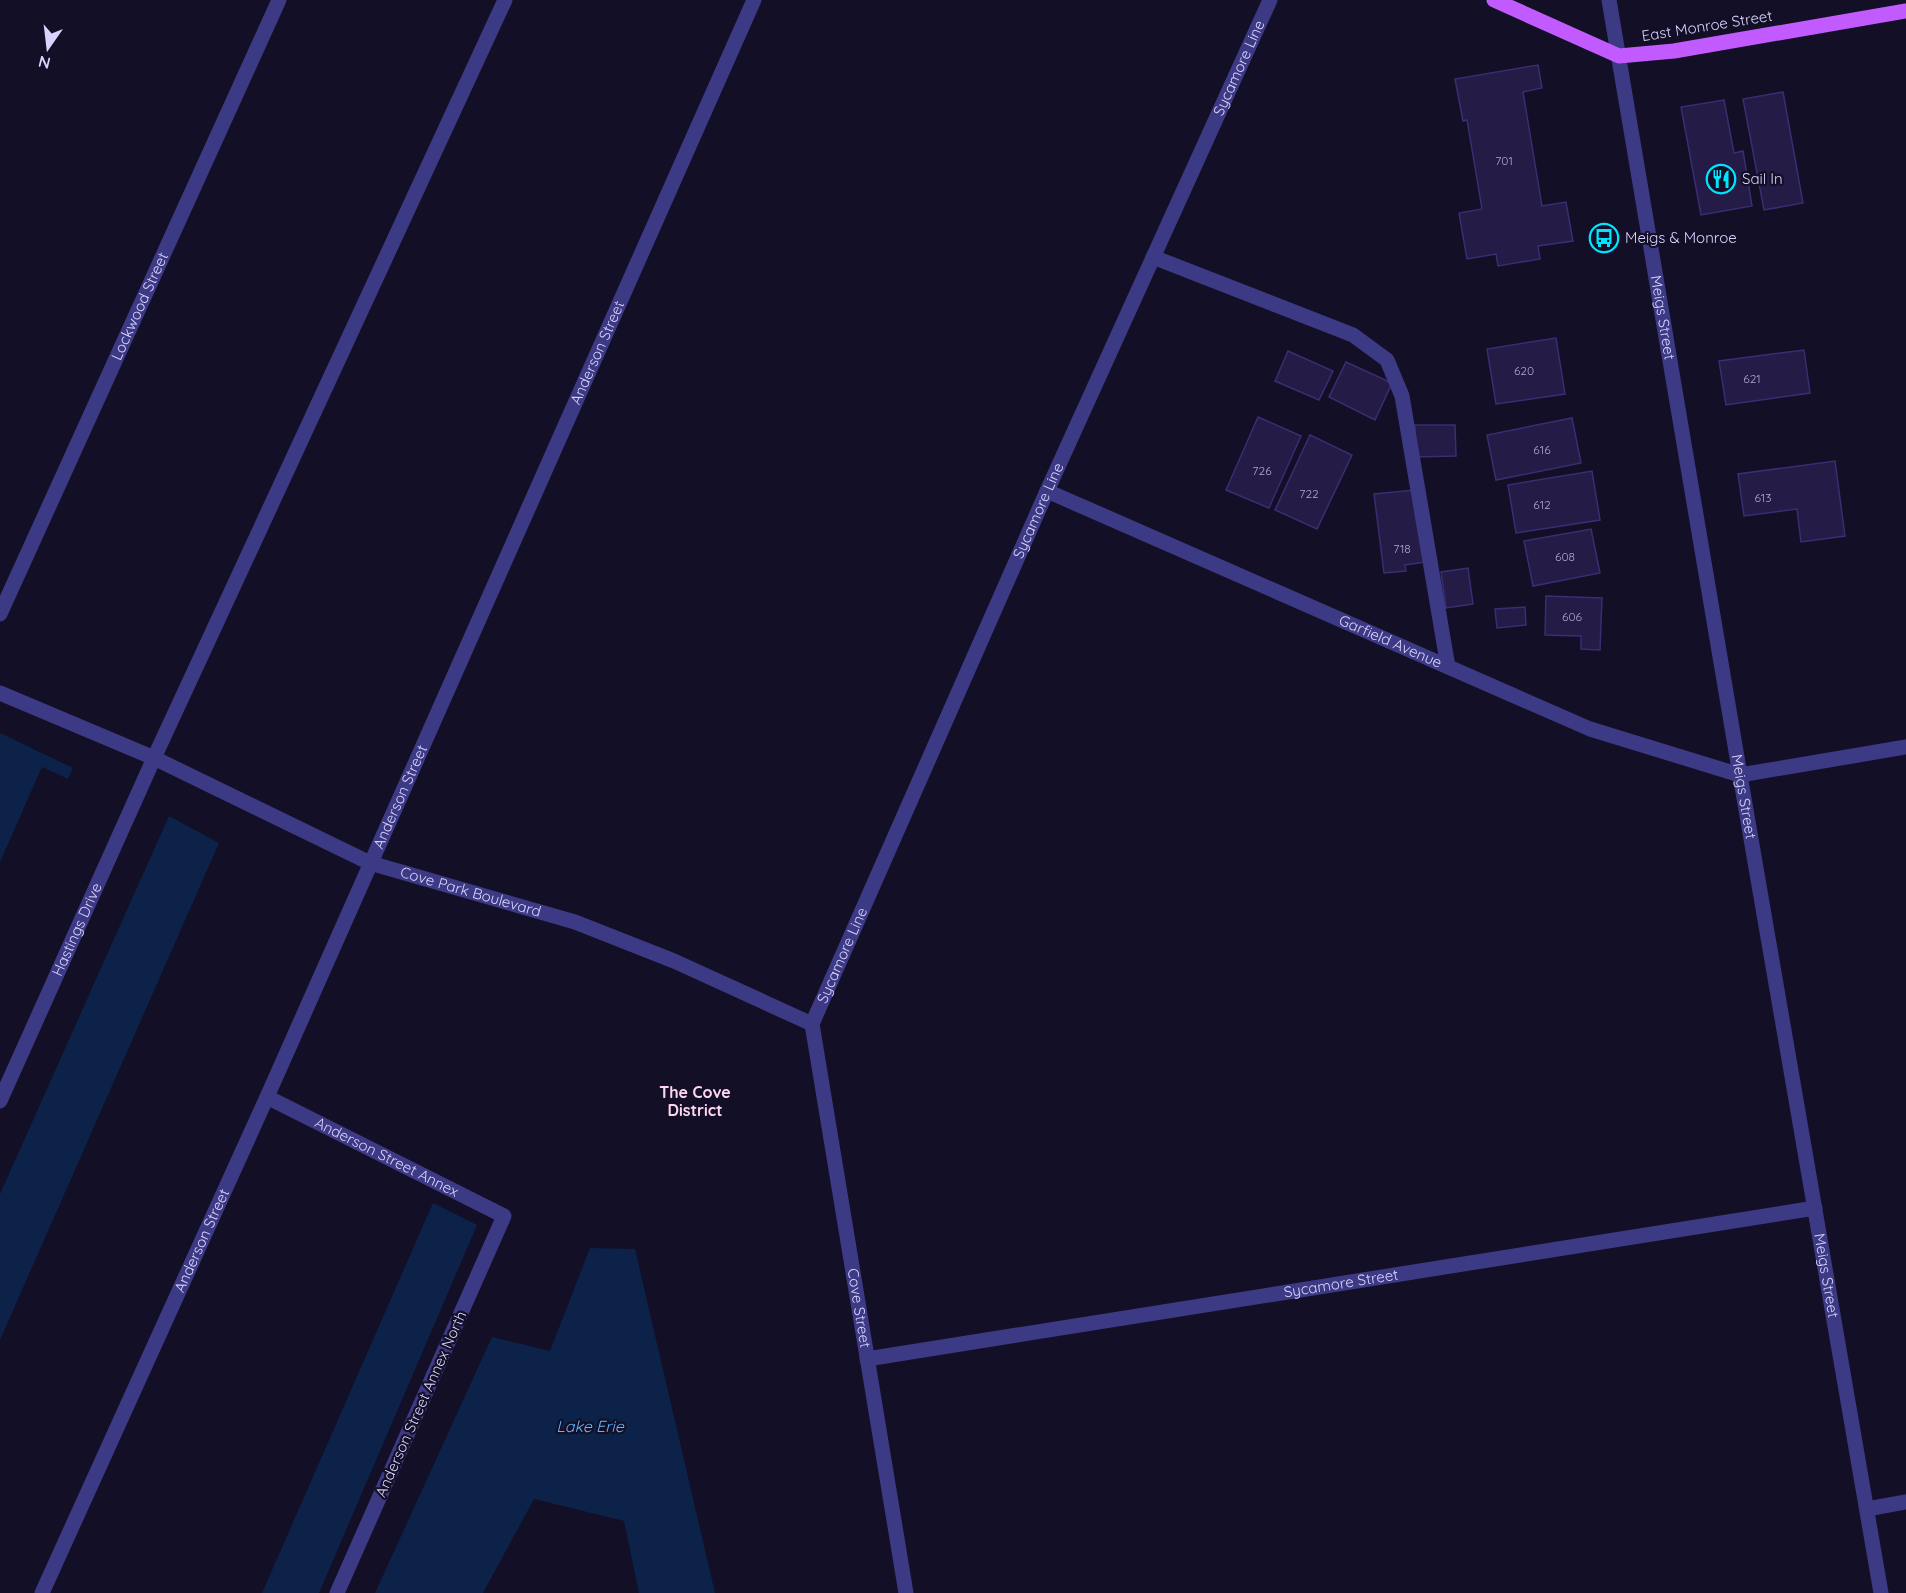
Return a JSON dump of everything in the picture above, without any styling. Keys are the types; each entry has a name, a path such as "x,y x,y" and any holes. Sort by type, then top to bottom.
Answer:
{"main road":[{"path":"1494,0 1619,56"},
{"name":"East Monroe Street","path":"1619,56 1674,51 1906,11"}],"street":[{"name":"Lockwood Street","path":"0,614 279,0"},
{"name":"Hastings Drive","path":"0,1101 154,758 505,0"},
{"name":"Anderson Street","path":"42,1593 267,1097 754,0"},
{"name":"Sycamore Line","path":"812,1024 1047,491 1270,0"},
{"name":"Meigs Street","path":"1609,0 1881,1593"},
{"path":"1153,257 1353,335 1387,360 1402,396 1448,667"},
{"name":"Garfield Avenue","path":"1047,491 1590,729 1740,775"},
{"name":"Cove Park Boulevard","path":"0,693 154,758 370,863 575,922 674,962 812,1024"},
{"path":"1740,775 1906,747"},
{"name":"Cove Street","path":"812,1024 906,1593"},
{"name":"Anderson Street Annex","path":"267,1097 504,1216"},
{"name":"Sycamore Street","path":"867,1359 1815,1208"},
{"name":"Anderson Street Annex North","path":"337,1593 504,1216"},
{"path":"1866,1509 1906,1503"}],"water":[{"path":"0,733 73,768 68,779 42,767 0,862"},
{"path":"169,816 219,843 0,1340 0,1194"},
{"path":"433,1203 477,1225 319,1593 262,1593"},
{"name":"Lake Erie","path":"590,1248 635,1249 715,1593 639,1593 624,1521 534,1499 483,1593 375,1593 492,1337 550,1351"}],"building":[{"path":"1538,65 1542,88 1523,92 1542,206 1566,202 1573,241 1538,246 1540,259 1498,266 1496,254 1467,259 1459,213 1482,209 1467,120 1463,121 1455,79"},
{"path":"1783,92 1803,203 1764,210 1743,99"},
{"name":"Sail In","path":"1724,100 1734,153 1743,151 1752,206 1701,215 1681,107"},
{"path":"1556,338 1565,394 1496,404 1487,349"},
{"path":"1804,350 1810,393 1726,405 1719,361"},
{"path":"1288,351 1333,371 1319,400 1275,381"},
{"path":"1346,362 1392,383 1375,420 1329,397"},
{"path":"1258,417 1301,436 1269,508 1226,490"},
{"path":"1572,418 1581,463 1496,480 1487,435"},
{"path":"1415,425 1455,425 1456,456 1416,457"},
{"path":"1310,435 1352,455 1317,529 1275,510"},
{"path":"1835,461 1845,536 1801,542 1797,509 1744,516 1738,474"},
{"path":"1592,471 1600,520 1516,533 1508,485"},
{"path":"1415,490 1425,562 1405,565 1406,571 1384,573 1374,494"},
{"path":"1591,529 1600,573 1533,586 1524,541"},
{"path":"1468,568 1473,604 1446,608 1441,572"},
{"path":"1546,596 1602,598 1600,650 1581,649 1581,636 1545,635"},
{"path":"1525,607 1526,625 1497,628 1495,609"}],"place":[{"name":"Sail In","path":"1721,179"},
{"name":"Meigs & Monroe","path":"1604,238"}],"district":[{"name":"The Cove District","path":"695,1101"}]}
